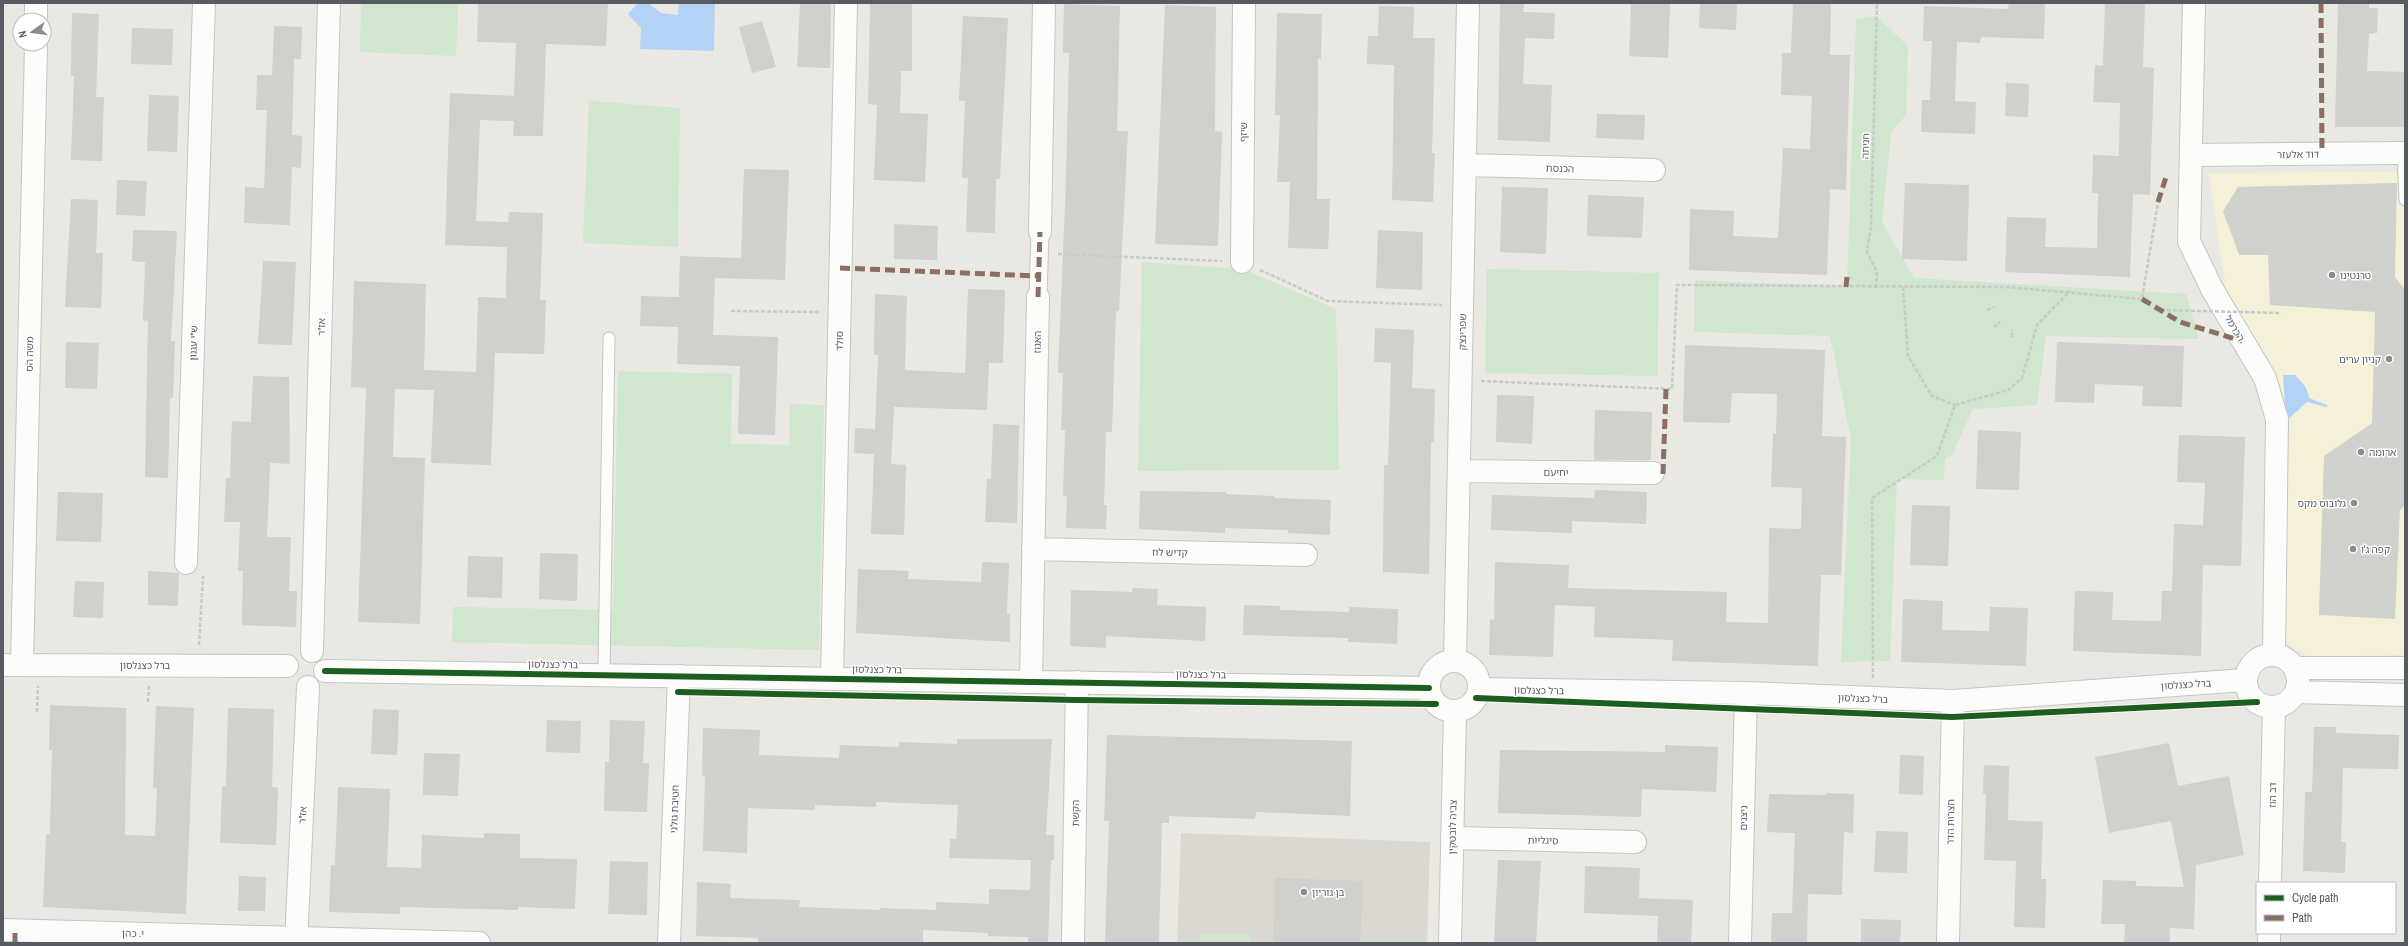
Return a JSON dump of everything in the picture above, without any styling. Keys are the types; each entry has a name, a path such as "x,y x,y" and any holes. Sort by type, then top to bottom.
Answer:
{"street":[{"name":"ש\"י עגנון","path":"186,563 204,3"},
{"name":"אז\"ר","path":"312,651 329,3"},
{"name":"סולד","path":"832,678 846,3"},
{"name":"האגוז","path":"1031,682 1044,3"},
{"name":"שיזף","path":"1242,262 1244,3"},
{"name":"שפרינצק","path":"1455,660 1468,3"},
{"name":"הכרמל","path":"2194,3 2192,155 2189,240 2212,289 2265,378 2277,419 2274,654"},
{"name":"משה הס","path":"21,665 36,52"},
{"name":"דוד אלעזר","path":"2192,155 2404,153"},
{"name":"הכנסת","path":"1465,165 1654,170"},
{"name":"יחיעם","path":"1459,471 1653,473"},
{"name":"קדיש לוז","path":"1033,549 1306,554"},
{"path":"301,650 312,651 322,659 324,671 319,682 308,687 301,687 292,682 287,666 291,656 296,652 301,650"},
{"path":"2274,654 2282,656 2295,668 2299,684 2291,700 2274,707 2257,702 2249,693 2246,680 2247,672 2254,661 2265,655 2274,654"},
{"path":"1455,660 1470,666 1476,672 1480,689 1471,705 1455,711 1444,709 1436,704 1429,688 1433,672 1439,666 1455,660"},
{"name":"ברל כצנלסון","path":"21,665 287,666"},
{"path":"2295,668 2405,668"},
{"name":"ברל כצנלסון","path":"324,671 1429,688"},
{"name":"חטיבת גולני","path":"669,943 679,676"},
{"name":"ברל כצנלסון","path":"1480,689 1746,693 1953,701 2246,680"},
{"name":"הקשת","path":"1072,943 1077,682"},
{"name":"אז\"ר","path":"297,940 308,687"},
{"path":"2296,692 2405,695"},
{"name":"ניצנים","path":"1740,943 1746,693"},
{"name":"חצרות הדר","path":"1948,943 1953,701"},
{"name":"דב הוז","path":"2270,882 2274,707"},
{"name":"צביה לובטקין","path":"1450,943 1455,711"},
{"name":"סיגליות","path":"1452,838 1635,842"},
{"name":"י. כהן","path":"3,930 297,940 479,943"}],"lane":[{"path":"2404,153 2405,200"},
{"path":"604,675 609,338"}],"path":[{"path":"1461,380 1672,389 1677,285 1876,288 2006,287 2070,291 2142,299 2158,202"},
{"path":"1903,287 1908,356 1932,396 1955,405 2008,390 2022,378 2037,325 2070,291"},
{"path":"1987,310 1995,307"},
{"path":"2161,310 2281,313"},
{"path":"731,311 840,313"},
{"path":"1994,326 2000,322"},
{"path":"2012,330 2012,337"},
{"path":"1873,698 1872,498 1937,456 1955,405"},
{"path":"186,563 204,562 198,665"},
{"path":"21,665 37,712"}],"shaded area":[{"path":"2405,172 2405,655 2310,657 2293,649 2283,637 2283,429 2226,291 2209,173"},
{"name":"בן גוריון","path":"1181,833 1430,842 1427,943 1177,943"}],"green space":[{"path":"361,3 458,3 456,56 360,52"},
{"path":"1876,16 1908,46 1906,115 1891,133 1882,222 1914,278 2186,294 2199,339 2046,336 2037,405 1973,409 1952,455 1945,458 1944,480 1897,479 1890,661 1841,662 1851,439 1830,336 1694,332 1695,280 1847,287 1856,19"},
{"path":"589,101 680,108 678,247 583,243"},
{"path":"1142,262 1243,269 1336,309 1339,470 1138,471"},
{"path":"1487,269 1659,273 1657,376 1485,373"},
{"path":"618,371 732,374 731,444 789,445 790,404 824,405 819,650 452,642 453,607 613,610"},
{"path":"1201,934 1250,934 1250,943 1201,943"}],"water":[{"path":"638,3 648,3 661,13 678,15 679,3 715,3 714,51 640,49 641,28 628,14"},
{"path":"2283,375 2295,375 2306,388 2309,398 2327,405 2327,407 2307,402 2286,421"}],"building":[{"path":"478,3 608,3 606,46 546,44 543,136 513,136 514,121 480,120 476,221 508,222 509,212 543,213 540,300 546,300 544,354 495,353 491,465 431,463 434,390 395,389 393,457 425,458 420,624 358,622 366,388 351,387 354,281 426,284 424,370 476,372 478,297 506,298 507,247 445,245 450,93 514,96 516,43 477,42"},
{"path":"800,3 831,3 830,68 797,67"},
{"path":"870,3 912,3 912,71 901,71 900,113 928,114 925,182 874,180 877,105 868,104"},
{"path":"1500,3 1524,3 1523,12 1555,13 1554,39 1525,38 1523,84 1552,85 1550,142 1498,140"},
{"path":"1631,3 1670,3 1668,58 1629,56"},
{"path":"1700,3 1737,3 1736,30 1699,28"},
{"path":"1793,3 1831,3 1830,55 1850,55 1846,190 1830,189 1827,275 1689,270 1690,209 1734,211 1733,236 1778,238 1783,148 1810,149 1812,96 1781,95 1782,53 1791,53"},
{"path":"2009,3 2045,3 2044,39 1981,37 1980,43 1957,42 1955,101 1976,102 1975,134 1921,132 1922,100 1930,100 1932,41 1923,41 1924,6 2008,9"},
{"path":"2105,3 2145,3 2143,67 2154,68 2150,195 2133,194 2130,277 2005,272 2007,217 2046,218 2045,247 2097,248 2098,193 2092,193 2093,155 2119,156 2120,103 2093,102 2095,65 2103,66"},
{"path":"2338,3 2369,3 2369,8 2378,8 2377,33 2369,34 2367,71 2405,72 2405,127 2335,127"},
{"path":"1064,4 1120,6 1117,131 1128,131 1119,311 1116,311 1112,432 1106,432 1104,505 1107,505 1106,529 1066,528 1067,496 1063,495 1065,430 1061,430 1063,373 1058,373 1066,180 1069,53 1063,53"},
{"path":"1165,5 1216,7 1215,131 1222,132 1218,246 1155,244"},
{"path":"1379,6 1414,7 1413,38 1435,38 1432,153 1435,153 1433,202 1392,200 1394,65 1367,64 1368,36 1378,36"},
{"path":"72,13 99,14 96,97 104,97 102,161 71,160 74,76 71,76"},
{"path":"1277,13 1322,14 1321,59 1318,59 1317,199 1330,199 1328,249 1288,248 1290,182 1277,182 1280,115 1275,115"},
{"path":"963,16 1008,18 1000,179 996,179 995,233 966,232 968,178 962,178 965,101 959,101"},
{"path":"762,21 776,67 752,73 739,27"},
{"path":"274,26 302,27 301,59 294,59 292,135 302,136 301,168 292,167 290,225 244,223 245,187 264,188 267,110 256,110 257,75 272,75"},
{"path":"132,28 173,29 172,65 131,64"},
{"path":"2006,83 2029,84 2028,117 2005,116"},
{"path":"149,95 179,96 177,152 147,151"},
{"path":"1597,114 1645,115 1644,140 1596,138"},
{"path":"744,169 789,170 785,280 715,278 713,335 778,337 775,435 738,434 740,366 677,364 678,327 640,326 641,296 679,297 680,256 741,258"},
{"path":"117,180 147,181 145,216 116,215"},
{"path":"1905,183 1969,185 1967,261 1902,259"},
{"name":"קניון ערים","path":"2397,183 2395,277 2405,290 2405,505 2400,510 2395,619 2319,615 2324,456 2372,423 2375,312 2270,305 2268,255 2239,255 2223,211 2238,187"},
{"path":"1502,187 1548,188 1546,254 1500,252"},
{"path":"1588,195 1644,197 1642,238 1587,236"},
{"path":"71,199 98,200 96,253 103,253 101,308 65,307"},
{"path":"894,224 938,226 937,260 894,259"},
{"path":"133,230 177,231 171,341 175,341 173,398 170,398 168,478 145,477 148,321 143,320 145,262 132,261"},
{"path":"1378,230 1423,232 1422,290 1376,288"},
{"path":"263,261 296,262 292,345 258,344"},
{"path":"968,289 1005,290 1003,363 989,363 987,410 894,407 891,464 906,465 904,535 871,534 874,454 854,453 855,428 875,429 878,355 874,355 875,294 907,296 905,370 965,373"},
{"path":"1375,328 1414,330 1412,388 1435,389 1434,442 1431,442 1429,574 1383,572 1384,465 1388,465 1391,363 1374,362"},
{"path":"66,342 99,343 97,389 65,388"},
{"path":"2057,342 2184,346 2182,407 2142,406 2143,386 2095,384 2094,403 2055,402"},
{"path":"1685,345 1825,350 1822,436 1846,437 1841,575 1821,575 1818,666 1672,661 1673,640 1594,637 1595,607 1555,605 1553,657 1489,655 1490,619 1494,620 1495,562 1569,565 1568,588 1727,592 1726,622 1768,623 1769,528 1801,529 1802,488 1771,487 1773,434 1776,434 1777,394 1732,393 1730,423 1683,422"},
{"path":"253,376 289,377 290,464 270,463 267,537 291,537 289,591 297,591 296,627 242,625 243,571 238,571 240,522 224,522 226,478 230,478 232,421 251,422"},
{"path":"1497,395 1534,396 1532,444 1496,442"},
{"path":"1595,410 1652,412 1651,460 1594,460"},
{"path":"993,424 1019,425 1017,523 985,522 987,479 991,479"},
{"path":"1978,430 2021,432 2019,490 1976,489"},
{"path":"2179,435 2245,437 2241,566 2203,565 2201,656 2073,651 2075,591 2113,592 2112,620 2161,621 2162,591 2172,591 2174,524 2203,525 2205,483 2177,482"},
{"path":"1595,490 1647,492 1646,524 1572,521 1572,533 1491,530 1492,495 1594,498"},
{"path":"1140,491 1226,492 1226,494 1274,496 1274,498 1331,500 1330,535 1288,533 1288,530 1225,528 1225,533 1139,529"},
{"path":"58,492 103,493 101,542 56,541"},
{"path":"1912,505 1950,506 1948,566 1910,565"},
{"path":"540,553 578,554 577,601 539,599"},
{"path":"468,556 503,557 502,598 467,597"},
{"path":"982,562 1009,563 1007,614 1010,614 1010,642 856,633 858,569 909,571 908,579 981,582"},
{"path":"148,571 179,573 178,606 148,605"},
{"path":"75,581 104,582 103,618 73,617"},
{"path":"1133,588 1158,589 1157,605 1206,607 1205,641 1106,636 1106,648 1070,646 1071,590 1132,592"},
{"path":"1903,599 1943,601 1942,630 1989,631 1990,607 2028,608 2026,666 1901,662"},
{"path":"1244,605 1280,606 1280,610 1349,612 1349,607 1398,609 1397,644 1348,642 1348,638 1243,635"},
{"path":"50,705 126,708 125,835 155,836 157,788 153,788 156,706 194,708 186,914 43,907 46,834 50,834 52,750 49,750"},
{"path":"228,708 274,709 272,787 278,788 276,845 220,843 222,786 226,786"},
{"path":"373,709 399,710 397,755 371,754"},
{"path":"547,720 581,721 580,753 546,752"},
{"path":"610,720 645,721 643,763 649,763 647,812 604,811 605,762 609,762"},
{"path":"2314,727 2336,727 2336,733 2399,735 2398,769 2343,768 2341,842 2346,842 2345,873 2303,871 2305,792 2312,792"},
{"path":"703,728 760,730 759,755 839,758 840,745 899,747 899,742 957,744 957,739 1052,739 1046,835 1054,835 1054,860 1051,860 1048,943 1028,943 1028,937 988,936 988,933 923,930 923,943 758,943 758,938 696,936 697,882 731,884 730,898 800,900 799,907 880,910 880,908 936,910 936,902 989,904 989,889 1030,890 1031,860 949,858 950,839 956,839 958,805 876,802 876,807 815,805 815,810 748,808 747,853 703,851 705,777 702,776"},
{"path":"1107,735 1352,741 1350,816 1256,812 1255,819 1169,816 1169,823 1162,823 1159,943 1105,943 1109,821 1104,821"},
{"path":"2169,743 2178,786 2229,776 2244,855 2196,865 2194,929 2170,928 2170,943 2124,943 2125,924 2101,924 2103,880 2136,881 2136,886 2184,887 2171,821 2109,833 2095,757"},
{"path":"1665,745 1718,747 1716,792 1642,789 1641,817 1498,813 1500,750 1665,752"},
{"path":"424,753 460,754 458,796 423,795"},
{"path":"1900,755 1924,756 1923,795 1899,794"},
{"path":"1984,765 2009,766 2008,820 2043,822 2041,879 2046,879 2045,928 2014,927 2016,861 1984,860 1986,794 1983,794"},
{"path":"338,787 390,789 387,867 421,868 422,835 484,838 484,833 520,834 520,858 577,859 575,909 518,907 518,910 400,907 400,914 329,912 331,865 335,865"},
{"path":"1826,793 1854,794 1853,833 1844,832 1842,895 1808,894 1807,943 1771,943 1772,913 1792,913 1795,833 1767,832 1769,794 1826,795"},
{"path":"1876,831 1908,832 1907,873 1874,872"},
{"path":"1498,860 1541,861 1536,943 1494,943"},
{"path":"610,861 648,862 647,915 608,914"},
{"path":"1585,866 1640,868 1639,898 1693,900 1691,943 1657,943 1658,916 1584,913"},
{"path":"239,876 266,877 265,911 238,911"},
{"path":"1275,878 1363,881 1360,943 1273,943"},
{"path":"1861,919 1901,920 1900,943 1861,943"}],"marked path":[{"path":"2321,3 2322,153"},
{"path":"2158,202 2167,174"},
{"path":"1038,297 1040,232"},
{"path":"840,268 1039,276"},
{"path":"1846,287 1847,277"},
{"path":"2142,299 2180,322 2242,341"},
{"path":"1663,474 1666,389"},
{"path":"15,930 15,943"}],"cycle path":[{"path":"325,671 1429,688"},
{"path":"678,692 1076,700 1436,704"},
{"path":"1476,698 1952,717 2257,702"}],"place":[{"name":"טרנטינו","path":"2332,275"},
{"name":"קניון ערים","path":"2389,359"},
{"name":"ארומה","path":"2361,452"},
{"name":"גלובוס מקס","path":"2354,503"},
{"name":"קפה ג'ו","path":"2353,549"},
{"name":"בן גוריון","path":"1304,892"}]}
